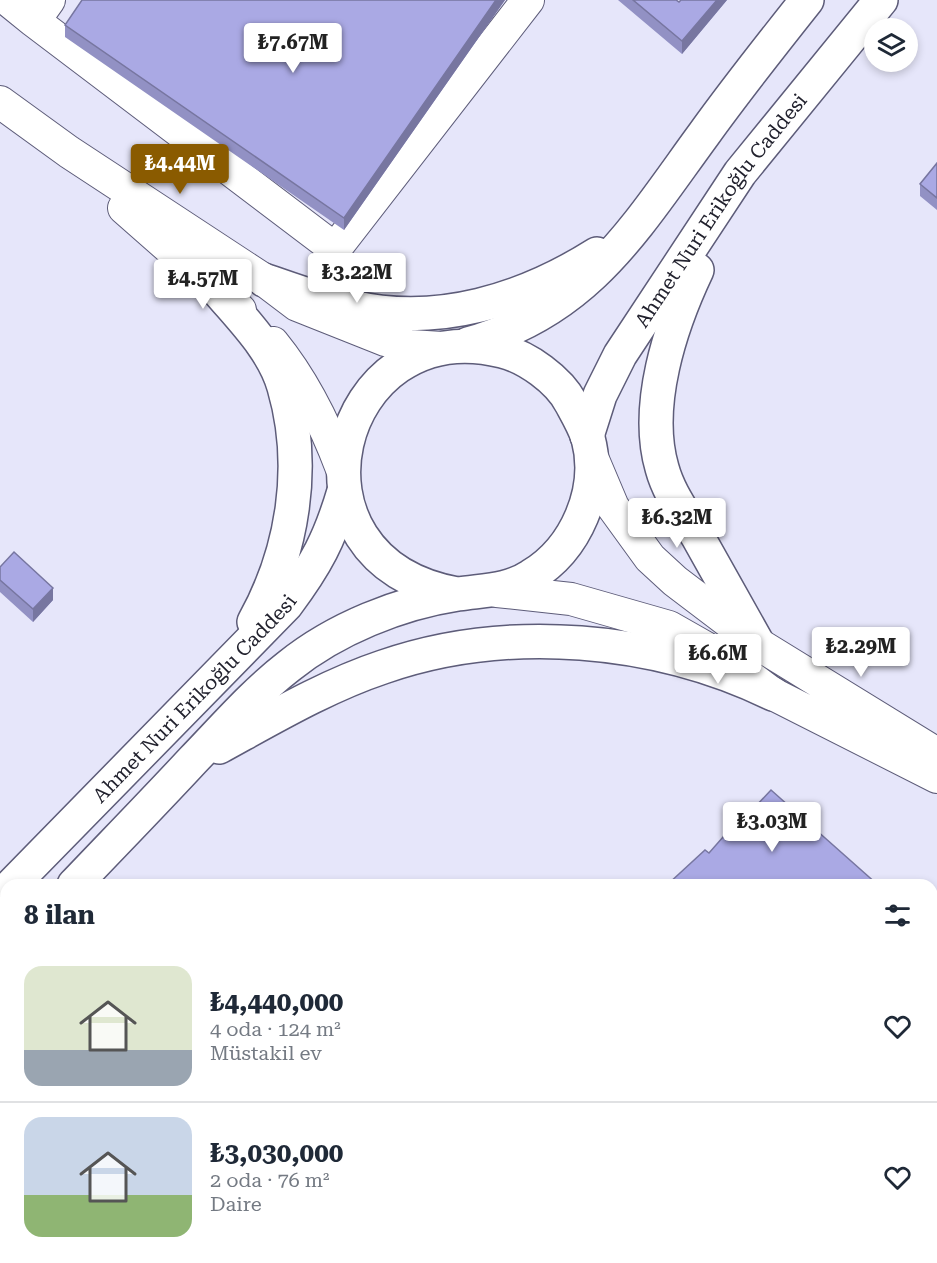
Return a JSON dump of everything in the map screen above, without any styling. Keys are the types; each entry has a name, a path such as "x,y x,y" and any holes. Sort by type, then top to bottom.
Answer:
{"main road":[{"path":"452,347 496,336 557,305 598,271 634,230 744,78 807,0"},
{"name":"Ahmet Nuri Erikoğlu Caddesi","path":"589,445 600,395 620,355 740,173 881,0"},
{"path":"740,173 678,309 665,355 655,424 662,468 677,504 758,644"},
{"path":"264,280 352,308 420,314 452,312 513,296 590,258 634,230"},
{"path":"220,293 252,329 272,359 284,386 295,452 292,514 278,572 269,596 230,664"},
{"path":"80,879 191,762 287,667 316,646 349,629 414,604 457,594 497,591 531,577 559,555 579,525 590,491 589,445 569,399 540,369 503,351 452,347"},
{"name":"Ahmet Nuri Erikoğlu Caddesi","path":"18,879 230,664 285,605 315,567 333,530 343,480 347,436 361,405 382,379 410,360 452,347"},
{"path":"343,480 351,517 365,541 383,562 405,578 430,589 457,594"},
{"path":"191,762 280,714 383,667 464,647 544,642 649,652 711,668 773,694"}],"street":[{"path":"8,0 41,11 336,249 528,0"},
{"path":"0,102 69,152 264,280 297,305 316,315 402,344 452,347"},
{"path":"69,152 119,203 252,321 289,362 328,433 343,480"},
{"path":"589,445 613,507 650,558 758,644 937,754"},
{"path":"497,591 571,599 669,627 727,660 773,694 937,777"}],"building":[{"path":"82,0 496,0 344,218 65,25"},
{"path":"633,0 676,0 679,2 681,0 717,0 682,41"},
{"path":"937,163 937,198 920,184"},
{"path":"14,552 53,588 33,609 0,580 0,567"},
{"path":"771,790 871,879 674,879 705,850 709,853 752,804 755,807"}]}
